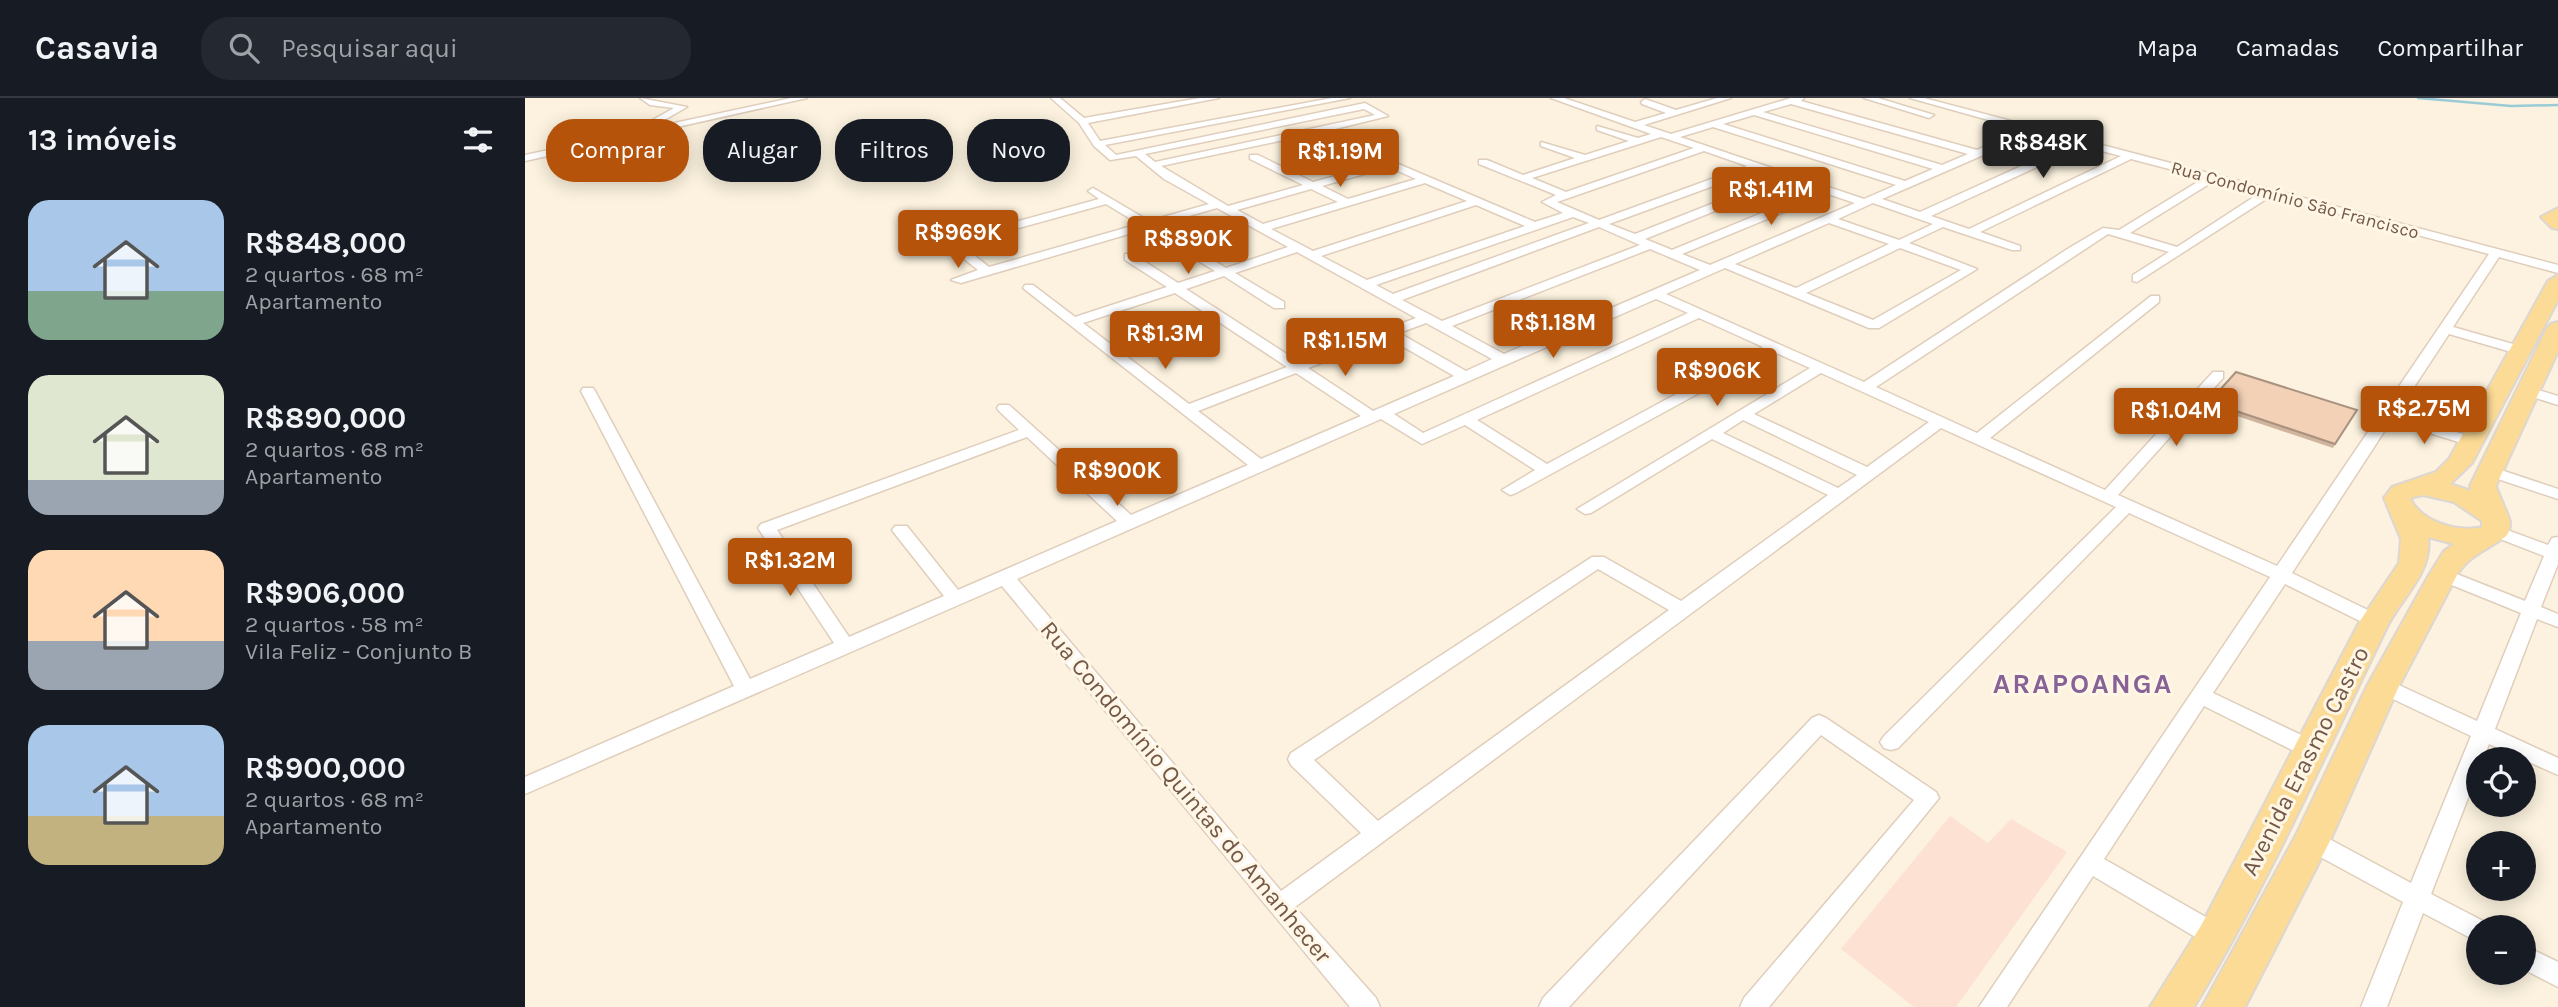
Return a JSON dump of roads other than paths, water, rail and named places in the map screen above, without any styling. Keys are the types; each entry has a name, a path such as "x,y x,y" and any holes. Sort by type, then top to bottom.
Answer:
{"main road":[{"path":"2558,213 2550,217 2558,224"},
{"path":"2413,499 2445,477 2459,463 2473,442 2558,281"},
{"path":"2489,527 2483,486 2558,329"},
{"path":"2413,499 2460,495 2489,527"},
{"path":"2413,499 2431,529 2451,535 2489,527"},
{"name":"Avenida Erasmo Castro","path":"2171,1007 2216,936 2375,621 2413,563 2413,499"},
{"name":"Avenida Erasmo Castro","path":"2223,1007 2312,841 2382,686 2454,557 2489,527"}],"street":[{"path":"643,98 653,103 683,107 662,119"},
{"path":"689,122 803,98"},
{"path":"1055,98 1082,121 1097,144 1114,158 1140,155 1366,106 1383,116 1153,165"},
{"path":"1082,121 1215,98"},
{"path":"1097,144 1346,98"},
{"path":"1555,98 1828,190 1921,216 2016,248"},
{"path":"1634,125 1712,100 1727,98"},
{"path":"1868,98 1935,116"},
{"name":"Rua Condomínio São Francisco","path":"1914,98 2558,269"},
{"path":"1523,178 1638,141 1713,124 1796,99 1979,153"},
{"path":"1645,102 1675,113"},
{"path":"1754,112 1943,169"},
{"path":"1713,124 1907,185"},
{"path":"1600,128 1638,141"},
{"path":"1313,131 1534,226"},
{"path":"525,786 2032,131"},
{"path":"2002,134 2015,138"},
{"path":"1921,216 2080,143"},
{"path":"1544,144 1584,158"},
{"path":"1704,148 1547,202 1672,254 1797,293 1874,325 1972,269 1829,219"},
{"path":"525,158 546,153"},
{"path":"1140,155 1168,177 1504,360"},
{"path":"1971,232 2129,156"},
{"path":"1254,157 1348,203"},
{"path":"1483,162 1567,196"},
{"path":"957,280 1149,224 1313,186 1391,164"},
{"path":"1392,299 1757,166"},
{"path":"1634,239 1790,177"},
{"path":"2120,234 2211,178"},
{"path":"1262,228 1427,179"},
{"path":"1672,254 1828,190"},
{"path":"1093,191 1279,305"},
{"path":"2137,278 2268,193"},
{"path":"952,243 1108,200"},
{"path":"1312,255 1478,201"},
{"path":"1366,285 1573,213"},
{"path":"1797,293 1943,223"},
{"path":"930,227 986,271"},
{"path":"1865,388 2107,230 2179,251"},
{"path":"1441,326 1649,245"},
{"path":"1073,322 1298,248"},
{"path":"1992,1007 2496,253"},
{"path":"1129,257 1297,368 1422,439 1699,313"},
{"path":"1029,288 1260,466"},
{"path":"1656,294 2281,575 2375,621"},
{"path":"1979,439 2155,299"},
{"path":"1187,410 1427,318"},
{"path":"2446,329 2522,351"},
{"path":"1389,333 1466,377"},
{"path":"1510,490 1774,347"},
{"path":"1584,509 1820,368"},
{"path":"2107,497 2218,375"},
{"path":"588,391 746,690"},
{"path":"2528,391 2558,401"},
{"path":"1004,408 1129,523"},
{"path":"1742,414 1868,474"},
{"path":"2387,415 2473,442"},
{"path":"1465,419 1546,470"},
{"path":"1279,906 1940,422"},
{"path":"846,647 767,528 1029,430"},
{"path":"1711,433 1840,495"},
{"path":"2489,471 2558,494"},
{"path":"1891,741 2127,506"},
{"path":"2374,1007 2556,550 2489,527"},
{"path":"901,530 956,599"},
{"path":"1377,834 1299,759 1598,561 1682,610"},
{"path":"2444,575 2558,621"},
{"name":"Rua Condomínio Quintas do Amanhecer","path":"1005,577 1279,906 1367,1007"},
{"path":"2382,686 2558,767"},
{"path":"2201,696 2310,749"},
{"path":"1552,1007 1819,723 1928,798 1753,1007"},
{"path":"2312,841 2466,925"},
{"path":"2089,862 2216,936"},
{"path":"2536,963 2558,975"}],"waterway":[{"path":"2418,98 2511,106 2558,105"}],"district":[{"name":"ARAPOANGA","path":"2083,683"}]}
